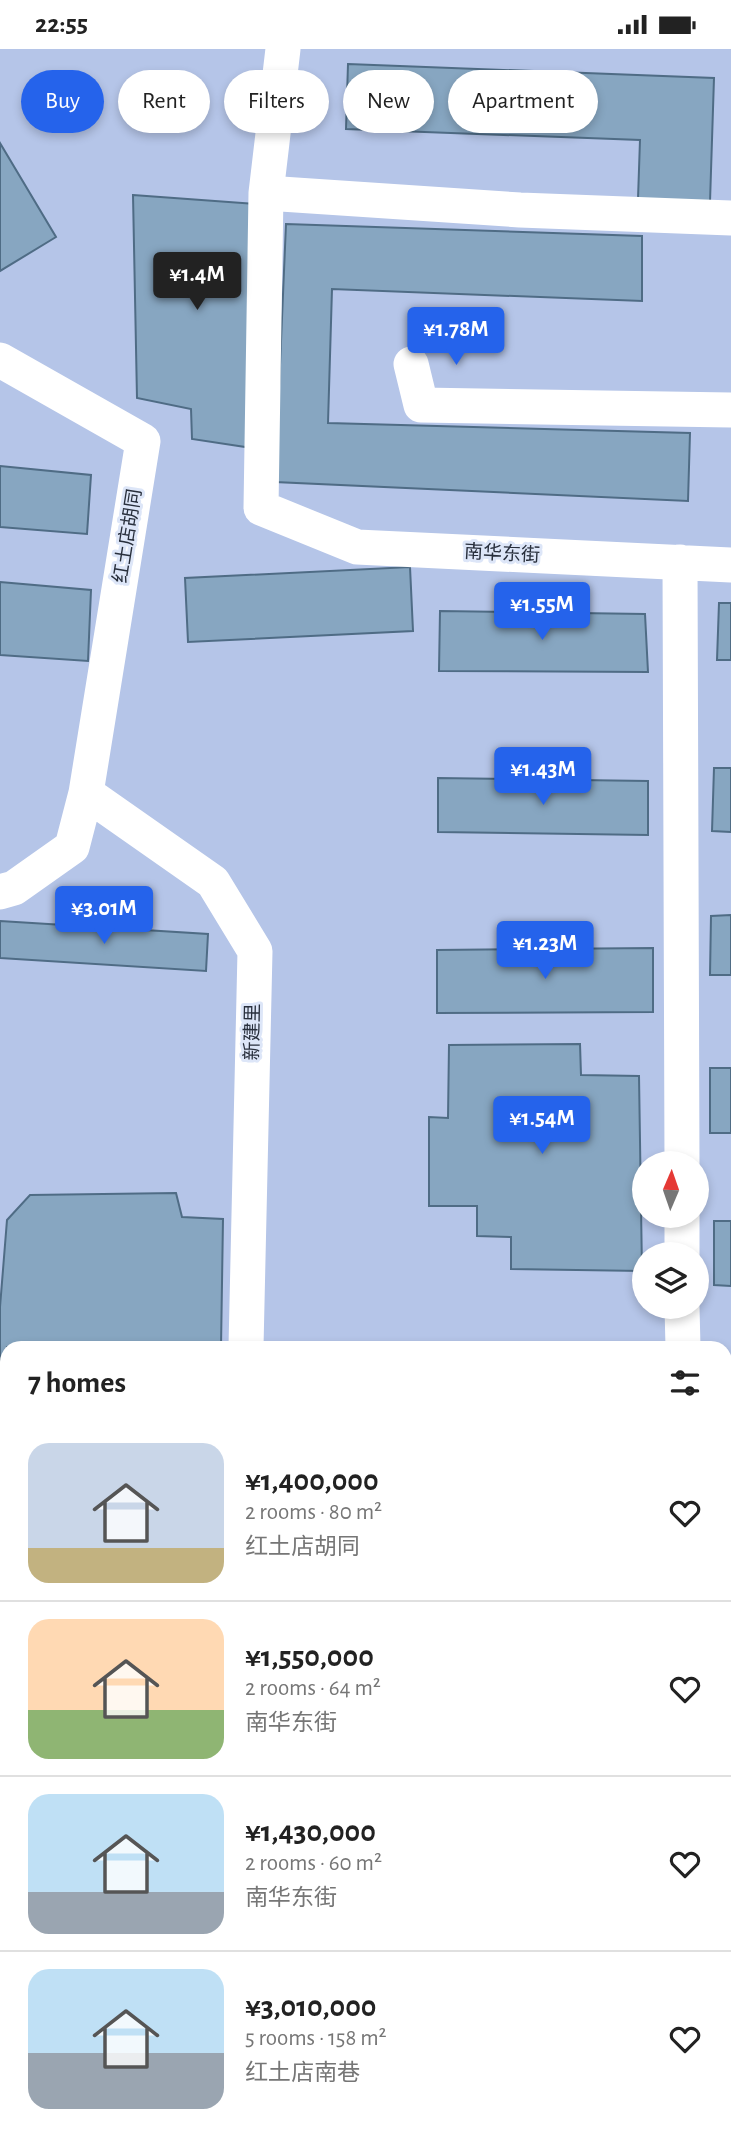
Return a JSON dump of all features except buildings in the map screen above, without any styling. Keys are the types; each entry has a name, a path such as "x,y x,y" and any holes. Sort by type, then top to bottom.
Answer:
{"street":[{"path":"283,49 266,193 520,210 731,218"},
{"name":"南华东街","path":"266,193 261,508 358,547 731,565"},
{"name":"红土店胡同","path":"0,360 143,441 86,793"},
{"path":"411,364 421,405 731,410"},
{"path":"680,562 682,1151"},
{"path":"0,892 14,888 72,847 86,793"},
{"name":"新建里","path":"86,793 213,882 255,951 246,1341"},
{"path":"682,1319 682,1341"}]}
